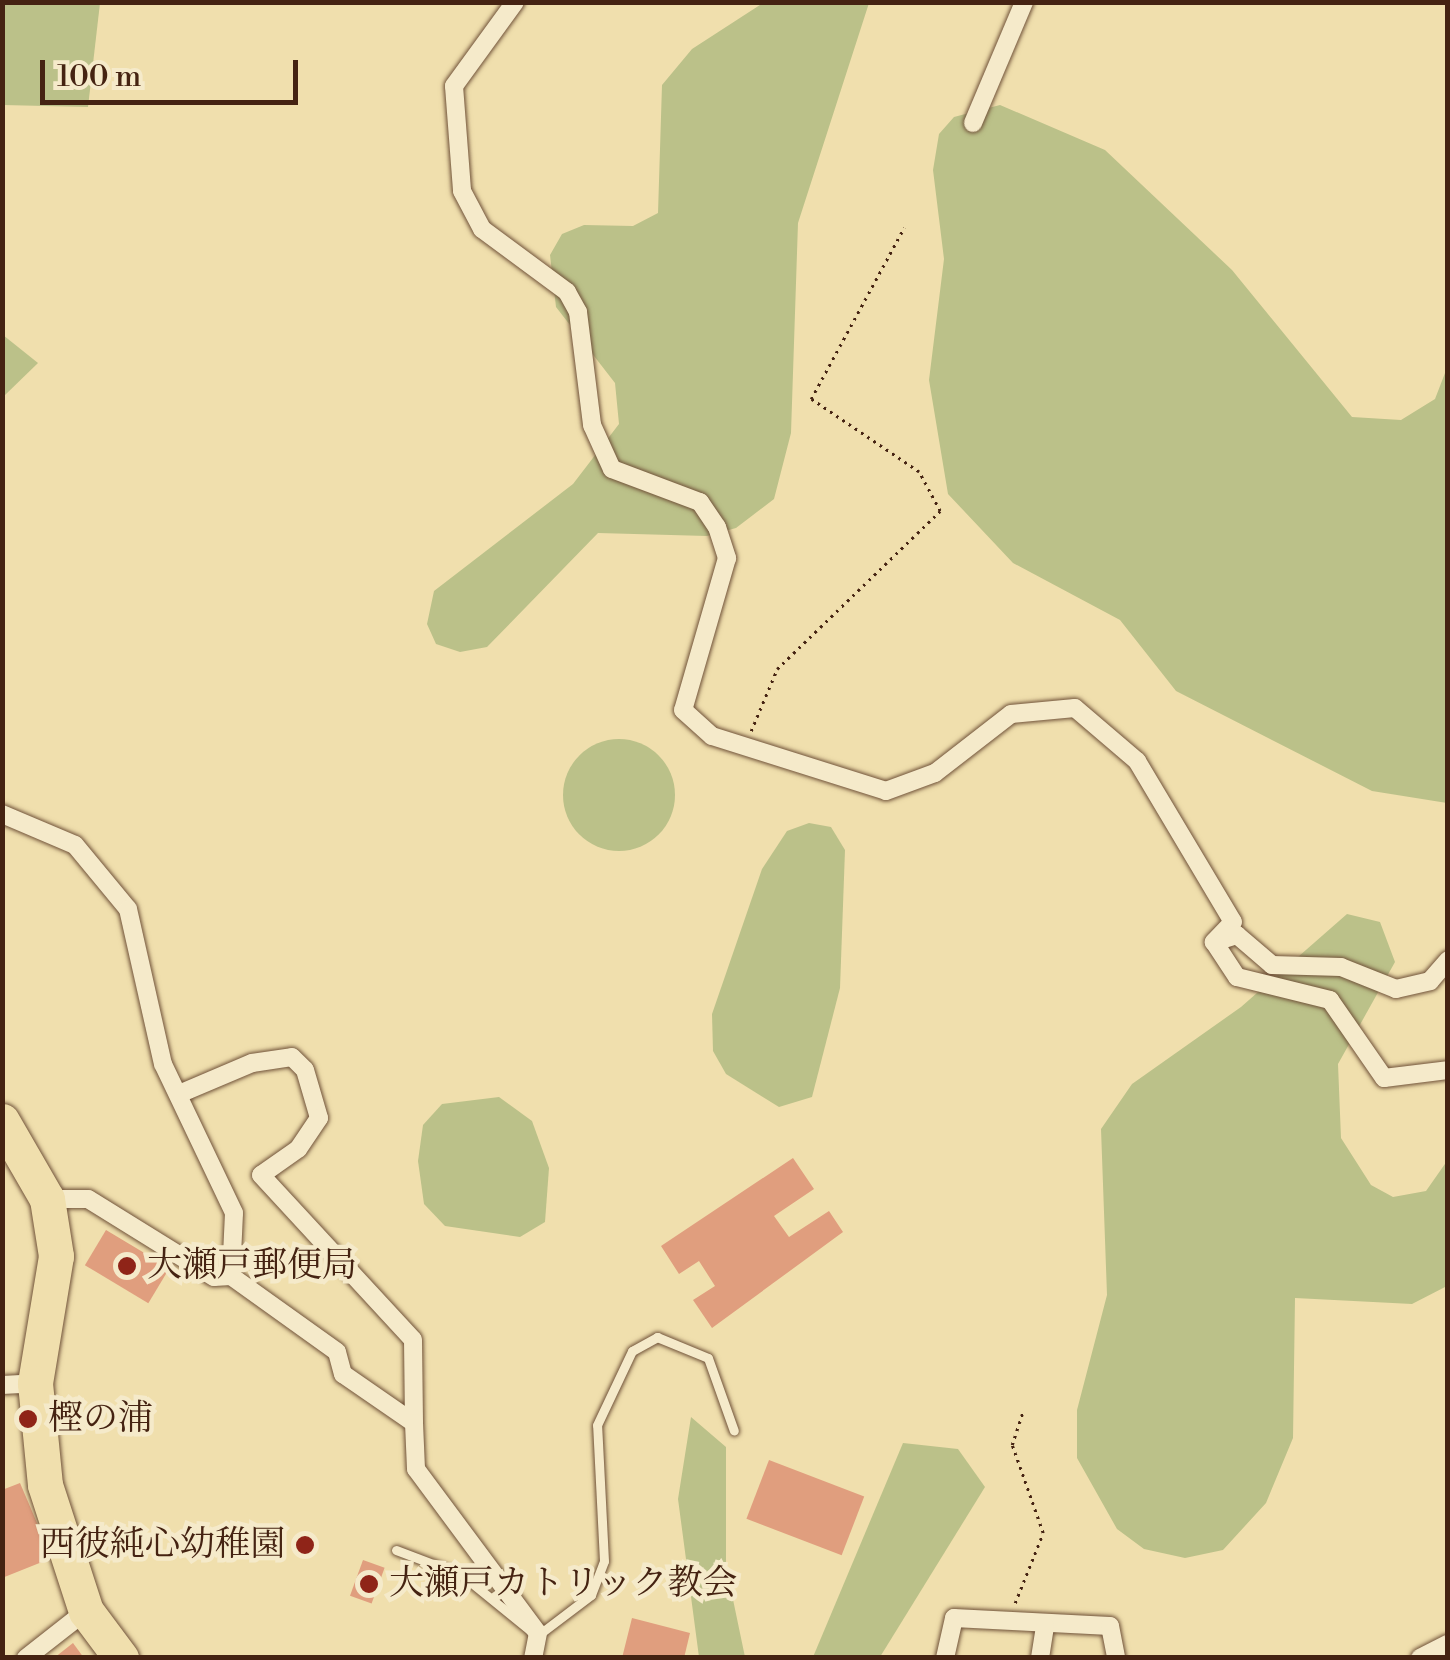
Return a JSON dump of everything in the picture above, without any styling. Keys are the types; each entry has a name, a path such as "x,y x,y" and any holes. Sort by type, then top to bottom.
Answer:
{"highway":[{"path":"2,1122 46,1199 56,1256 19,1384 44,1484 86,1612 121,1658"}],"street":[{"path":"515,2 454,86 462,192 482,229 567,292 578,312 592,426 612,469 700,502 717,528 727,558 683,710 744,747 886,791 935,773 1011,714 1075,708 1137,761 1233,922 1214,942"},
{"path":"973,123 1024,2"},
{"path":"2,814 75,845 115,884 137,931 138,970 179,1094 234,1213 230,1276"},
{"path":"1214,942 1236,935 1272,964 1341,967 1396,988 1430,980 1448,960"},
{"path":"1214,942 1238,977 1330,1000 1384,1078 1448,1070"},
{"path":"179,1094 252,1063 292,1058 304,1070 319,1118 298,1149 261,1175 413,1340 416,1469 537,1636 533,1658"},
{"path":"46,1199 88,1199 214,1277 230,1276 337,1352 344,1374 414,1423"},
{"path":"26,1658 86,1612"},
{"path":"946,1658 954,1618 1010,1619 1045,1626 1110,1626 1116,1658"},
{"path":"1040,1658 1045,1626"},
{"path":"1420,1658 1448,1644"}],"lane":[{"path":"396,1550 446,1565 537,1636 591,1595 604,1562 596,1425 632,1351 657,1336 708,1358 734,1431"}],"path":[{"path":"744,747 777,668 940,511 919,472 811,399 904,228"},
{"path":"1010,1619 1043,1533 1012,1445 1023,1411"}],"green space":[{"path":"2,3 100,3 88,107 3,105"},
{"path":"763,3 869,3 798,223 791,433 774,499 736,528 707,536 598,533 487,647 460,652 436,644 427,624 434,591 573,484 619,424 615,383 556,307 550,255 562,234 584,225 633,226 658,213 662,85 692,49"},
{"path":"1000,105 1105,150 1232,270 1352,417 1401,420 1435,399 1445,373 1447,256 1447,803 1372,791 1176,691 1120,620 1013,563 948,494 929,380 944,259 933,170 939,134 954,117"},
{"path":"3,335 38,363 3,397"},
{"path":"619,739 641,743 659,755 671,773 675,795 671,817 659,835 641,847 619,851 597,847 579,835 567,817 563,795 567,773 579,755 597,743"},
{"path":"809,823 831,827 845,850 840,988 812,1097 779,1107 726,1074 713,1051 712,1014 762,869 787,831"},
{"path":"1347,914 1380,922 1395,962 1338,1064 1341,1138 1371,1185 1393,1197 1426,1191 1447,1161 1447,1286 1412,1304 1295,1298 1293,1438 1266,1503 1223,1550 1185,1558 1144,1549 1117,1529 1077,1458 1077,1410 1107,1295 1101,1129 1132,1084 1241,1007"},
{"path":"499,1097 532,1121 549,1168 545,1222 520,1237 445,1226 424,1204 418,1161 423,1125 442,1104"},
{"path":"691,1417 726,1447 726,1566 745,1657 699,1657 678,1499"},
{"path":"903,1443 958,1449 985,1487 880,1657 813,1657"}],"building":[{"path":"793,1158 814,1189 774,1216 789,1237 829,1211 843,1232 712,1328 693,1300 715,1286 699,1261 679,1274 661,1246"},
{"name":"大瀬戸郵便局","path":"106,1230 169,1268 148,1303 85,1265"},
{"path":"769,1460 864,1497 842,1555 746,1519"},
{"path":"20,1483 52,1558 2,1578 2,1490"},
{"path":"363,1560 385,1568 372,1604 350,1596"},
{"path":"632,1618 690,1633 684,1658 622,1658"},
{"path":"73,1643 84,1658 54,1658"}],"place":[{"name":"大瀬戸郵便局","path":"127,1266"},
{"name":"樫の浦","path":"28,1419"},
{"name":"西彼純心幼稚園","path":"305,1545"},
{"name":"大瀬戸カトリック教会","path":"369,1584"}]}
